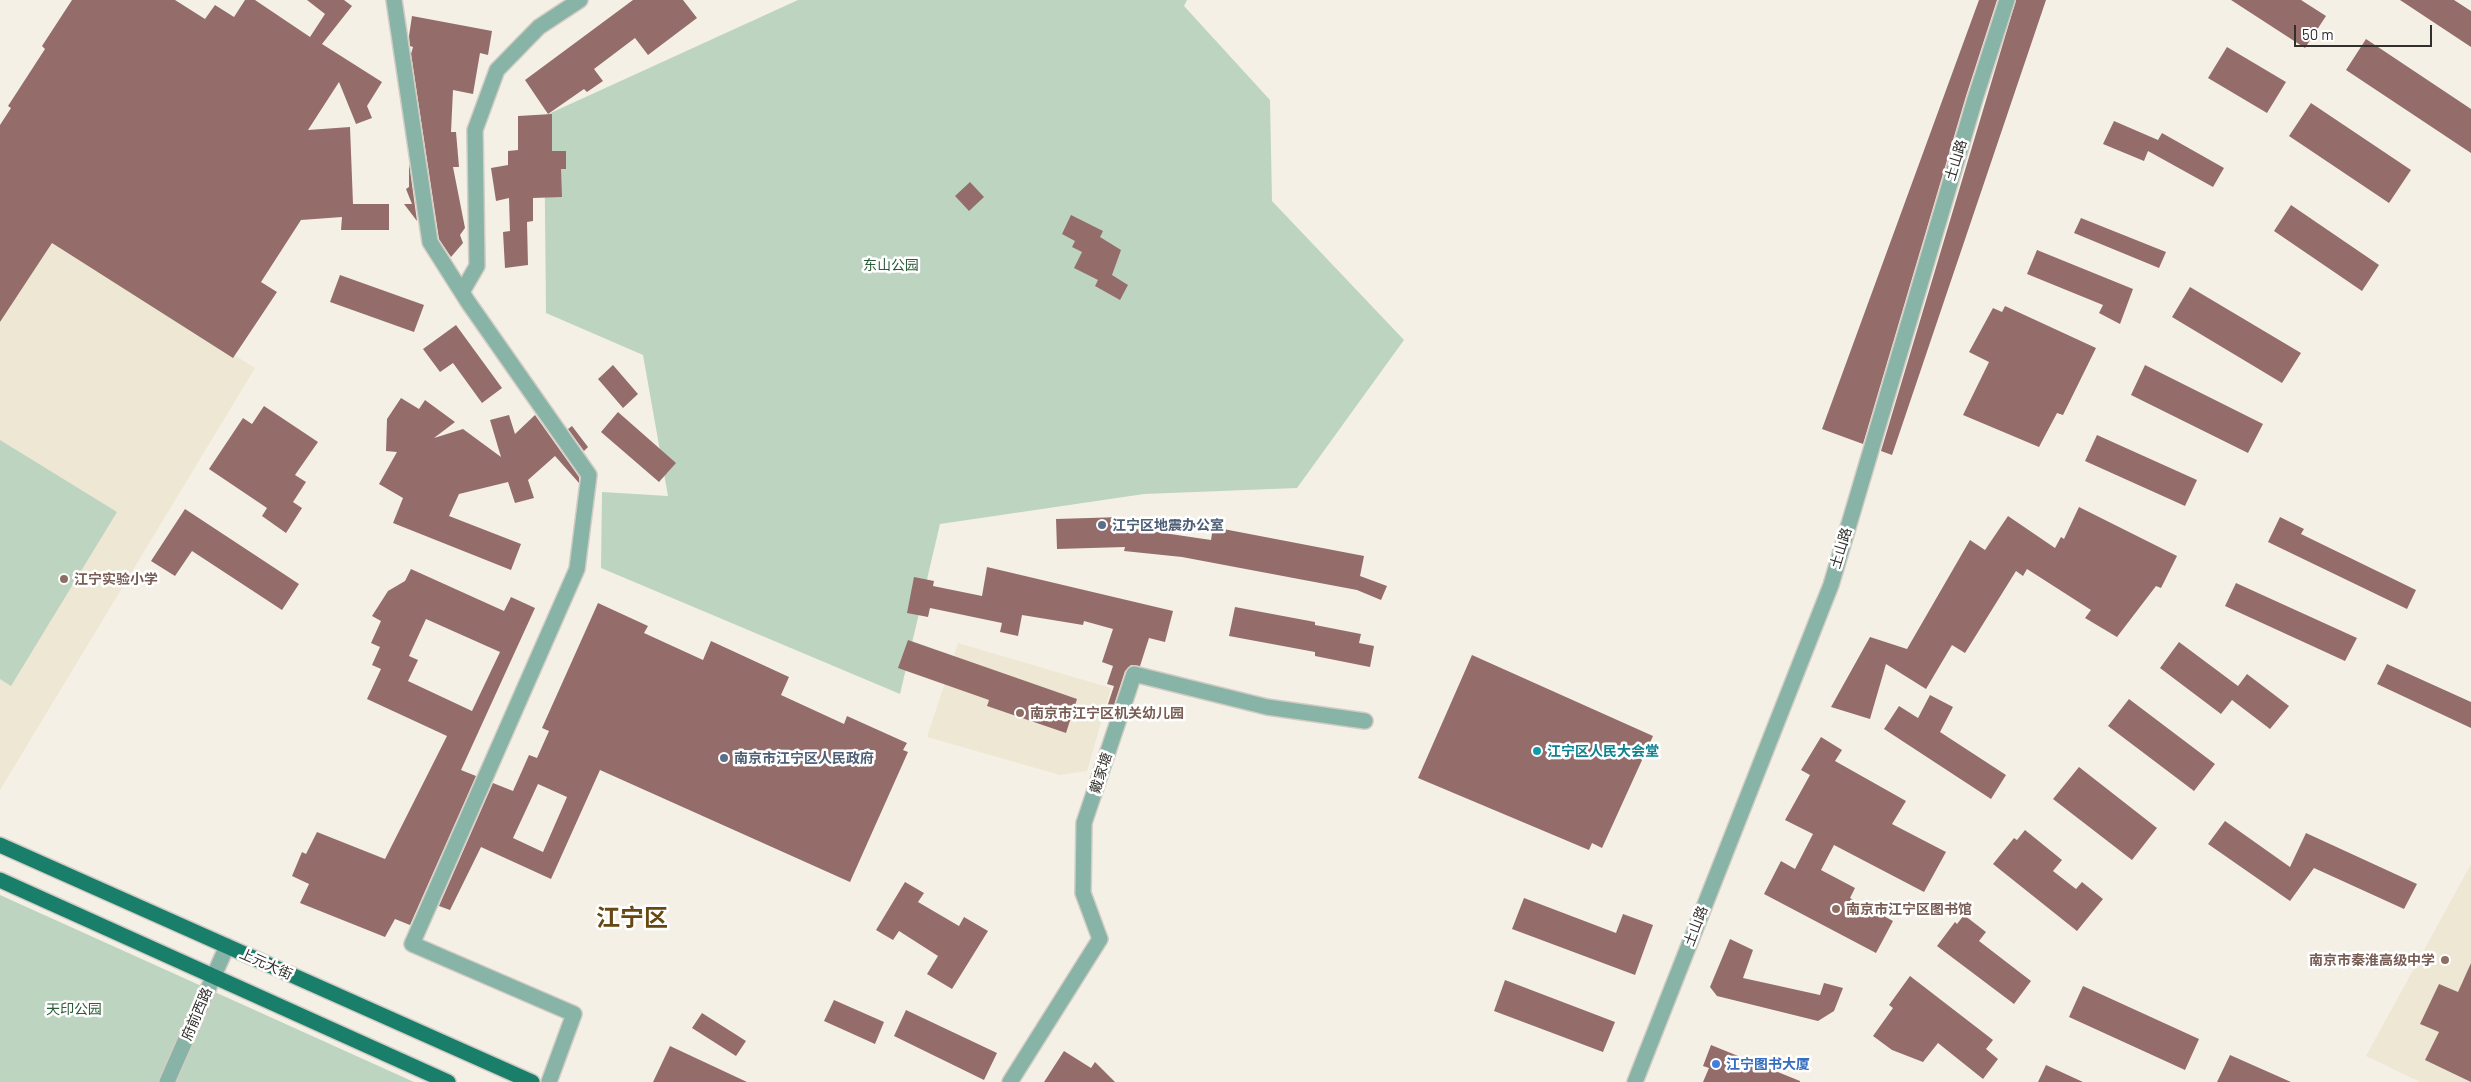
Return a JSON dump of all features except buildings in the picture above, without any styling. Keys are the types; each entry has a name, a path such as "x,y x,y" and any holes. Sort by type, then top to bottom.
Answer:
{"main road":[{"name":"上元大街","path":"0,845 532,1082"},
{"path":"0,880 448,1082"}],"street":[{"path":"394,0 430,242 462,292 589,475 577,569 412,944 574,1014 549,1082"},
{"path":"462,292 477,266 475,130 497,70 539,28 580,0"},
{"name":"土山路","path":"1635,1082 1830,584 1972,108 2007,0"},
{"name":"戴家塘","path":"1010,1082 1100,939 1083,892 1084,824 1134,674 1267,707 1365,721"},
{"name":"府前西路","path":"167,1082 227,946"}],"shaded area":[{"name":"江宁实验小学","path":"0,208 255,368 0,790"},
{"name":"南京市江宁区机关幼儿园","path":"958,643 1111,688 1087,771 1060,775 927,737"},
{"name":"南京市秦淮高级中学","path":"2471,864 2471,1082 2420,1082 2366,1056"}],"green space":[{"name":"东山公园","path":"798,0 1187,0 1184,6 1270,100 1272,201 1404,340 1297,488 1144,494 940,524 900,694 601,568 602,492 668,496 643,355 546,313 544,116"},
{"path":"0,440 117,512 11,686 0,679"},
{"name":"天印公园","path":"0,895 414,1082 0,1082"}],"place":[{"name":"江宁区地震办公室","path":"1102,525"},
{"name":"江宁实验小学","path":"64,579"},
{"name":"南京市江宁区机关幼儿园","path":"1020,713"},
{"name":"江宁区人民大会堂","path":"1537,751"},
{"name":"南京市江宁区人民政府","path":"724,758"},
{"name":"南京市江宁区图书馆","path":"1836,909"},
{"name":"南京市秦淮高级中学","path":"2445,960"},
{"name":"江宁图书大厦","path":"1716,1064"}],"district":[{"name":"江宁区","path":"632,918"}]}
